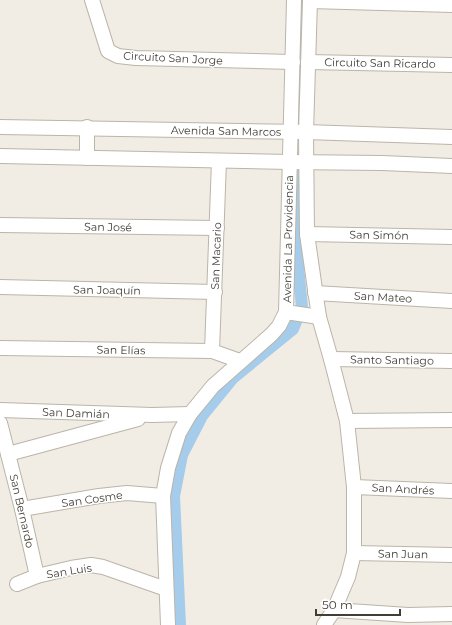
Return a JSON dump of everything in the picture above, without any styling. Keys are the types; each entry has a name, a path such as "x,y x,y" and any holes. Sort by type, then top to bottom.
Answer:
{"street":[{"name":"Circuito San Jorge","path":"92,0 108,51 118,56 136,58 292,62"},
{"name":"Avenida La Providencia","path":"168,625 163,496 168,468 180,433 190,414 213,386 279,326 290,312 289,162 294,0"},
{"name":"Avenida La Providencia","path":"310,1 306,132 307,234 315,294 314,316 331,359 347,420 354,487 354,553 348,577 334,610 324,625"},
{"path":"310,1 452,5"},
{"name":"Circuito San Ricardo","path":"308,62 452,65"},
{"name":"Avenida San Marcos","path":"0,127 87,127 452,137"},
{"path":"87,127 88,158"},
{"path":"0,156 382,163 452,166"},
{"name":"San Macario","path":"212,351 219,161"},
{"name":"San José","path":"0,225 216,228"},
{"name":"San Simón","path":"307,234 452,237"},
{"name":"San Joaquín","path":"0,288 215,292"},
{"name":"San Mateo","path":"315,294 452,301"},
{"path":"290,312 314,316"},
{"name":"San Elías","path":"0,348 212,351 240,361"},
{"name":"Santo Santiago","path":"331,359 452,361"},
{"name":"San Damián","path":"0,410 152,415 190,414"},
{"name":"San Damián","path":"8,454 152,415"},
{"path":"347,420 452,420"},
{"name":"San Bernardo","path":"0,423 37,576"},
{"name":"San Andrés","path":"354,487 452,491"},
{"name":"San Cosme","path":"22,509 99,496 127,494 163,496"},
{"name":"San Juan","path":"354,553 452,555"},
{"name":"San Luis","path":"17,584 37,576 91,565 166,589"},
{"path":"334,610 407,620 452,614"}],"waterway":[{"path":"299,120 303,0"},
{"path":"180,625 174,496 182,455 202,416 233,378 293,329 302,307 297,257 296,170"}]}
